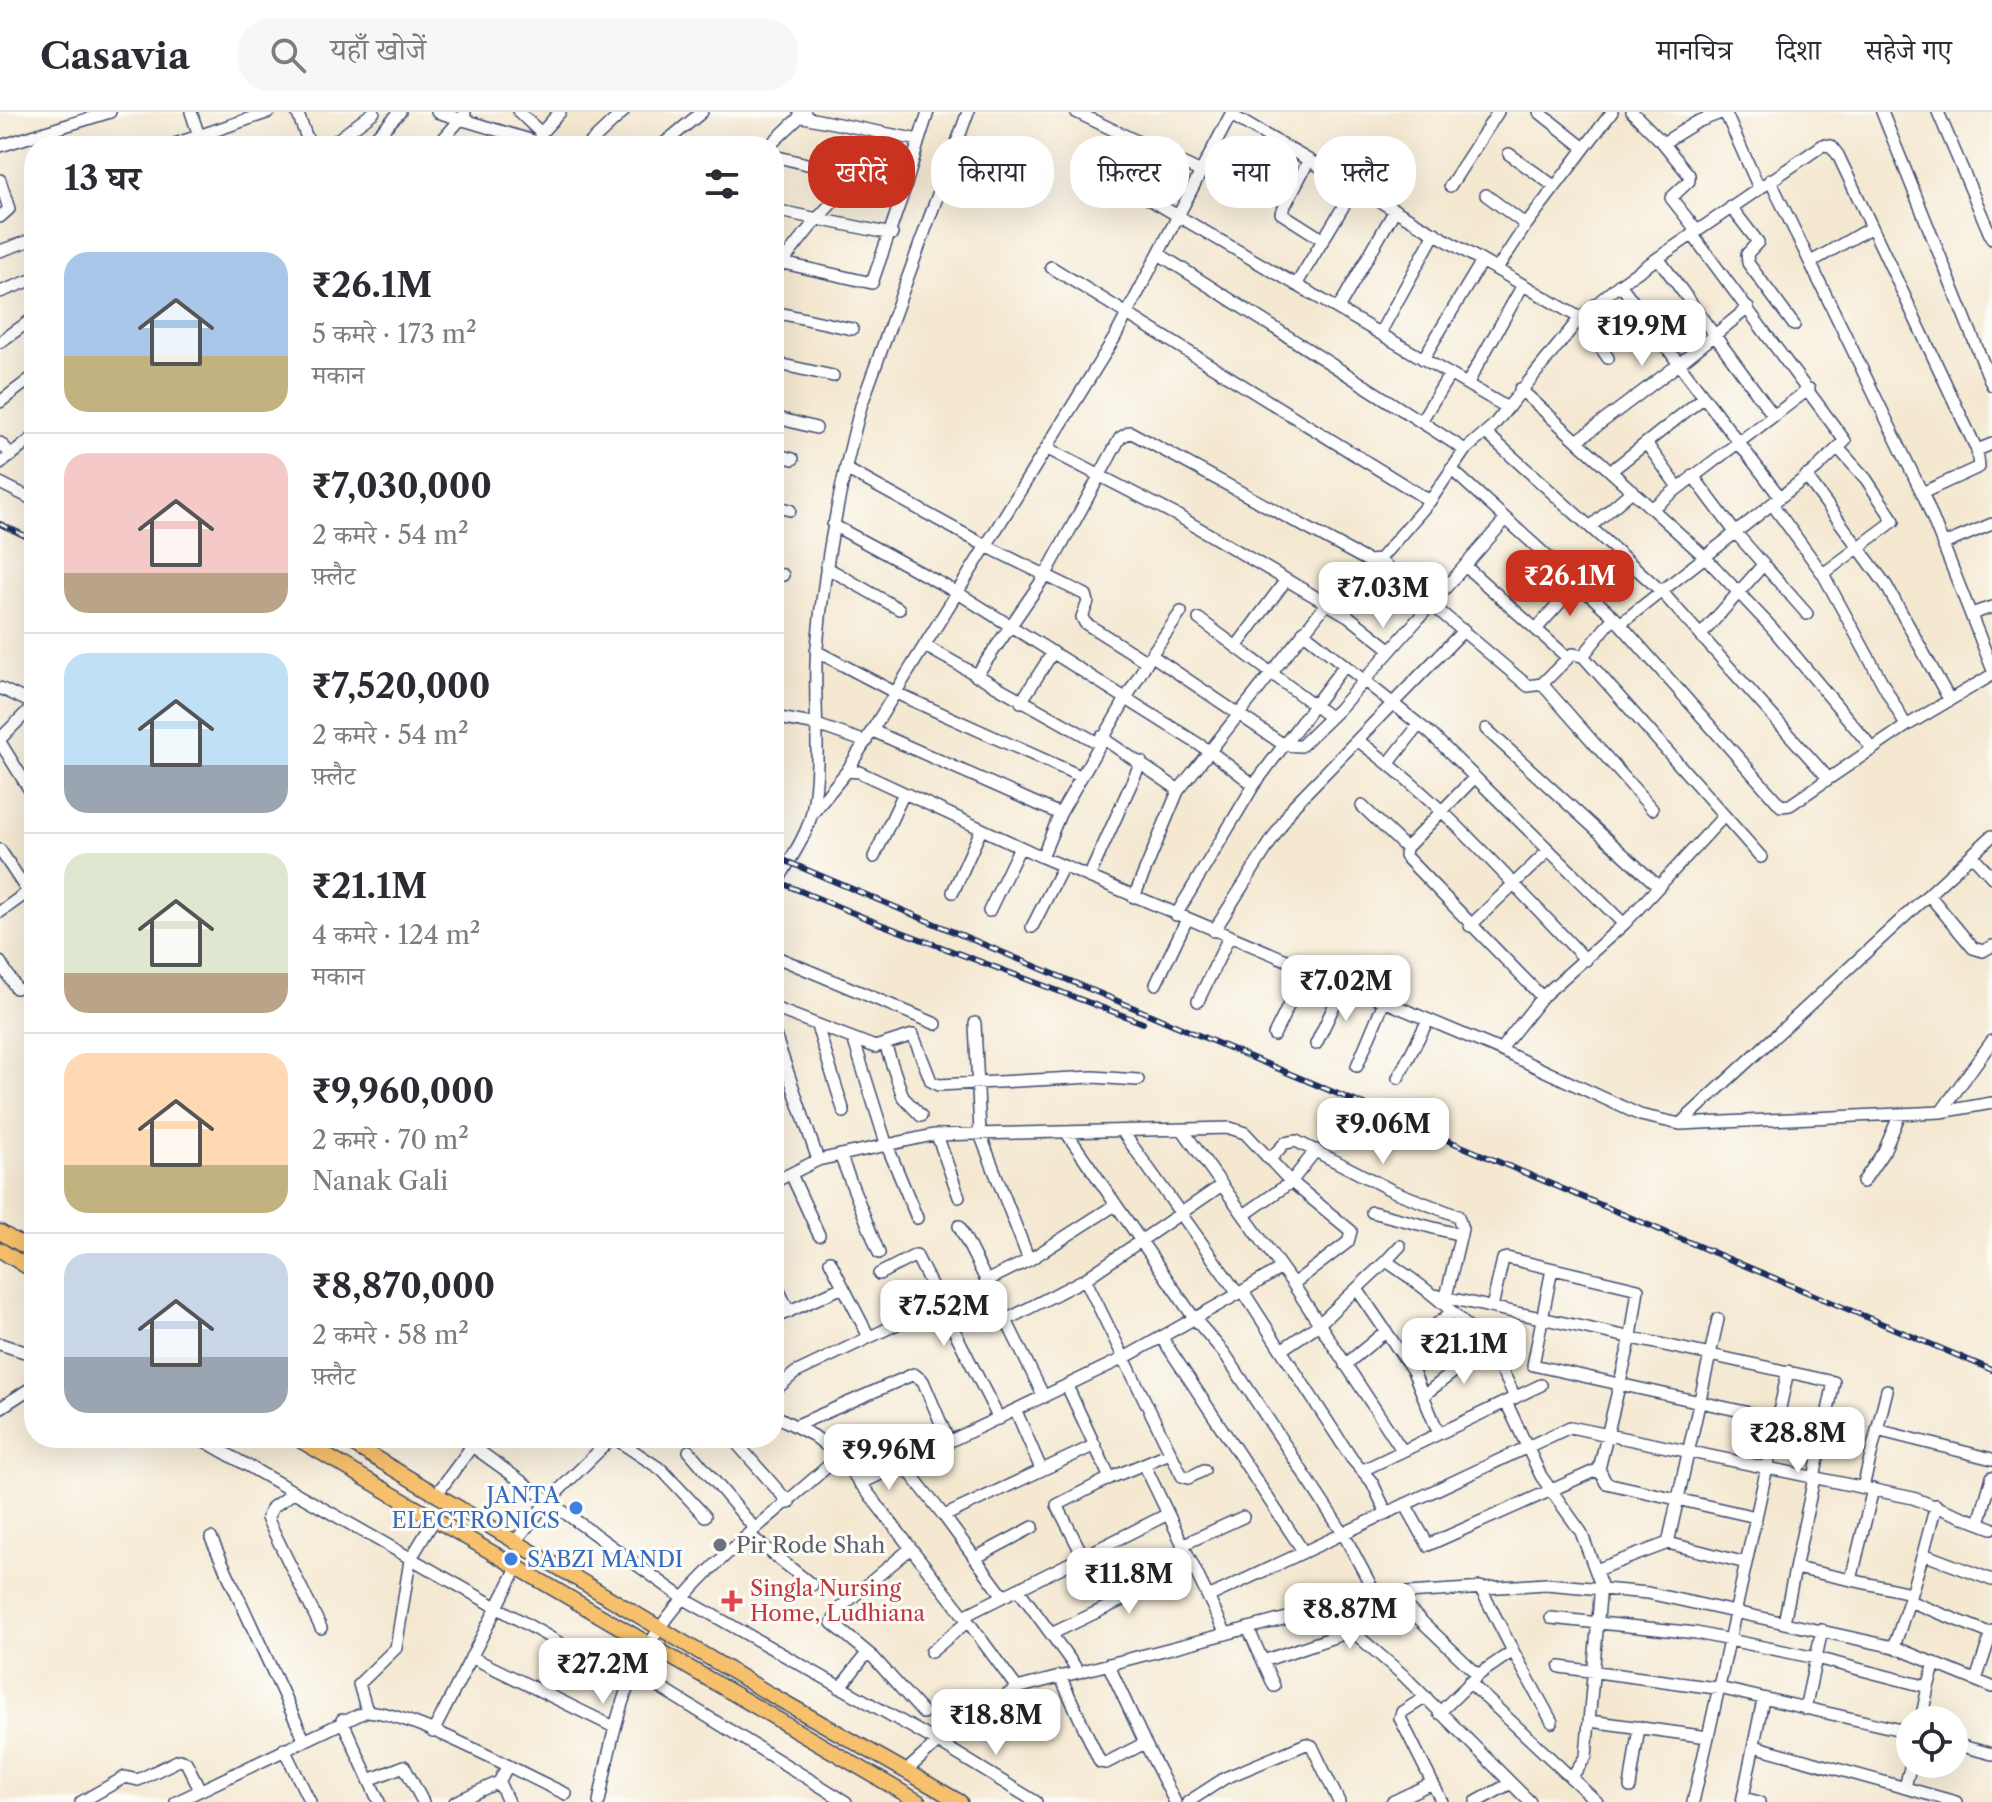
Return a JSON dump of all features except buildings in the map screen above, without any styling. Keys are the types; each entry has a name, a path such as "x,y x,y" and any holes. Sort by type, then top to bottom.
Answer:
{"main road":[{"path":"6,1236 24,1246"},
{"path":"1,1251 24,1265"},
{"path":"313,1448 919,1802"},
{"path":"358,1448 660,1629 960,1802"}],"street":[{"path":"32,136 110,112"},
{"path":"191,112 199,136 269,112"},
{"path":"297,112 306,136"},
{"path":"342,136 374,112"},
{"path":"377,136 400,112"},
{"path":"437,112 464,115 515,136"},
{"path":"519,112 541,133 560,112"},
{"path":"598,136 623,112"},
{"path":"673,136 702,112"},
{"path":"915,154 928,112"},
{"path":"812,814 816,651 833,525 861,406 968,112"},
{"path":"1076,112 1201,172"},
{"path":"1450,186 1498,112"},
{"path":"1539,112 1583,147"},
{"path":"1497,269 1554,186 1612,112"},
{"path":"1583,656 1617,620 1661,591 1839,449 1844,437 1671,198 1689,181 1689,175 1632,112"},
{"path":"1663,143 1697,122 1724,112 1759,188"},
{"path":"1883,112 1992,385"},
{"path":"1938,112 1992,239"},
{"path":"784,869 812,814 866,742 1048,449 1127,314 1232,113 1314,163"},
{"path":"779,136 802,114 919,140"},
{"path":"446,136 464,115"},
{"path":"0,146 24,139"},
{"path":"976,676 1045,576 1120,438 1130,432 1136,434 1368,561 1379,560 1430,501 1465,450 1486,433 1580,318 1620,284 1817,148 1831,146 1977,450 1979,467 1922,493"},
{"path":"1509,154 1554,186"},
{"path":"784,159 808,165"},
{"path":"1309,160 1281,213 1322,239"},
{"path":"0,180 9,209 0,217"},
{"path":"1770,180 1922,493 1992,668"},
{"path":"1486,195 1526,225"},
{"path":"1731,207 1758,242 1747,254 1748,263 1794,325"},
{"path":"784,256 827,208"},
{"path":"784,263 872,283 899,208"},
{"path":"1164,208 1506,407"},
{"path":"1296,285 1342,208"},
{"path":"1392,208 1580,318 1608,358"},
{"path":"1338,309 1395,210"},
{"path":"784,212 892,234"},
{"path":"1811,262 1870,228"},
{"path":"1380,333 1435,233"},
{"path":"0,251 24,243"},
{"path":"1159,254 1465,450"},
{"path":"1658,258 1773,415"},
{"path":"1423,359 1482,261"},
{"path":"1051,267 1430,501"},
{"path":"0,292 24,283"},
{"path":"1620,284 1739,442 1823,574 1906,726"},
{"path":"1467,384 1523,285"},
{"path":"1577,441 1748,308"},
{"path":"784,314 852,329"},
{"path":"0,342 24,325"},
{"path":"784,365 833,376"},
{"path":"1421,421 1450,374"},
{"path":"0,402 24,384"},
{"path":"1520,389 1705,557 1873,749"},
{"path":"1652,508 1809,389"},
{"path":"1611,471 1704,397"},
{"path":"784,420 816,428"},
{"path":"1486,433 1661,591 1828,778"},
{"path":"0,443 12,455"},
{"path":"1646,443 1678,487"},
{"path":"1977,450 1992,444"},
{"path":"0,464 24,446"},
{"path":"1048,449 1101,474 1327,603 1390,649"},
{"path":"1823,574 1893,523 1894,519 1839,449"},
{"path":"784,457 793,459"},
{"path":"846,469 986,546 1086,595 1088,602 1082,617 1085,623 1239,711 1284,745 1301,746 1330,717 1506,519"},
{"path":"1451,469 1617,620 1777,804 1790,805 1906,726 1992,675"},
{"path":"1693,476 1735,532 1807,614"},
{"path":"1806,476 1886,585 1949,699"},
{"path":"0,483 24,495"},
{"path":"1590,527 1633,490"},
{"path":"1944,544 1992,524"},
{"path":"833,525 1010,625 1211,752 1254,785"},
{"path":"1379,560 1528,686 1542,684 1575,654 1583,656 1761,857"},
{"path":"1701,635 1763,565"},
{"path":"1465,566 1568,658"},
{"path":"826,567 899,609"},
{"path":"1236,647 1286,580"},
{"path":"1537,628 1577,584"},
{"path":"1134,897 1179,790 1327,603"},
{"path":"1971,614 1992,607"},
{"path":"1042,857 1060,814 1100,740 1181,612"},
{"path":"1199,619 1330,717"},
{"path":"1214,931 1281,823 1390,703 1464,630"},
{"path":"1303,632 1475,777 1624,924"},
{"path":"925,646 1021,702 1141,762 1179,790"},
{"path":"816,651 896,693 1080,776"},
{"path":"1021,702 1053,652"},
{"path":"1156,984 1181,917 1254,785 1344,666"},
{"path":"1542,684 1652,809"},
{"path":"0,688 24,700"},
{"path":"24,716 0,741 24,781"},
{"path":"784,718 866,742"},
{"path":"1389,763 1418,726"},
{"path":"1486,729 1658,886"},
{"path":"873,731 1060,814"},
{"path":"1357,740 1389,763 1586,960"},
{"path":"1089,877 1141,762"},
{"path":"847,771 859,772 903,795 1134,897 1383,1004 1500,1050 1640,1115 1680,1124 1941,1112 1992,1103"},
{"path":"1406,848 1475,777"},
{"path":"874,857 903,795"},
{"path":"1362,806 1406,848 1407,859 1470,926 1542,997"},
{"path":"1500,1050 1542,997 1624,924 1723,817"},
{"path":"953,892 981,830"},
{"path":"1680,1124 1992,836"},
{"path":"989,911 1020,847"},
{"path":"0,850 24,882"},
{"path":"1470,926 1548,851"},
{"path":"1972,855 1992,877"},
{"path":"1032,927 1063,866"},
{"path":"1929,895 1973,948 1983,951 1992,946"},
{"path":"0,912 24,898"},
{"path":"1198,1001 1229,937"},
{"path":"784,960 936,1024"},
{"path":"0,962 16,988"},
{"path":"1274,1035 1306,970"},
{"path":"1316,1044 1343,987"},
{"path":"1357,1066 1383,1004"},
{"path":"784,1012 875,1047 913,1035 935,1084 980,1080 1138,1080"},
{"path":"1398,1078 1427,1022"},
{"path":"975,1023 980,1080 980,1134 1029,1260"},
{"path":"817,1026 844,1112"},
{"path":"854,1041 886,1143 917,1218"},
{"path":"1941,1112 1992,1041"},
{"path":"885,1044 905,1103 921,1116"},
{"path":"784,1061 818,1160"},
{"path":"1863,1182 1884,1151 1900,1114"},
{"path":"1182,1129 1293,1284 1402,1450"},
{"path":"784,1177 818,1160 886,1143 937,1135 1238,1130 1291,1182 1350,1229 1352,1235 1337,1252 1293,1284"},
{"path":"1122,1131 1281,1350 1363,1470 1386,1512"},
{"path":"1066,1132 1194,1318 1225,1354 1343,1533 1376,1595"},
{"path":"937,1135 959,1197"},
{"path":"1270,1159 1290,1140 1316,1150 1393,1191 1458,1216 1462,1222 1461,1235 1440,1296"},
{"path":"1244,1215 1291,1182 1316,1150"},
{"path":"840,1155 879,1253"},
{"path":"791,1174 819,1235"},
{"path":"1006,1320 1085,1279 1222,1185"},
{"path":"986,1281 1029,1260 1115,1205"},
{"path":"1372,1212 1461,1235"},
{"path":"959,1226 1044,1397"},
{"path":"1281,1350 1318,1325 1400,1246"},
{"path":"879,1274 916,1255 999,1419"},
{"path":"1492,1307 1505,1258 1638,1289 1631,1337 1599,1469 1606,1483 1756,1517"},
{"path":"830,1261 869,1337"},
{"path":"1386,1261 1440,1296 1504,1373 1527,1448 1550,1491 1572,1518 1596,1570 1602,1591 1590,1721 1584,1763 1571,1778"},
{"path":"860,1484 1124,1358 1281,1268"},
{"path":"1552,1269 1533,1365 1777,1419"},
{"path":"1085,1279 1183,1478 1204,1470"},
{"path":"784,1314 843,1287"},
{"path":"1357,1289 1401,1352 1424,1395 1438,1432"},
{"path":"1440,1296 1834,1382 1784,1622"},
{"path":"784,1301 789,1312"},
{"path":"784,1382 795,1373 941,1303"},
{"path":"1401,1352 1452,1312"},
{"path":"1668,1543 1718,1319"},
{"path":"1345,1365 1386,1331"},
{"path":"1162,1338 1303,1551"},
{"path":"0,1344 24,1352"},
{"path":"1424,1395 1483,1349"},
{"path":"1693,1802 1788,1371"},
{"path":"795,1426 914,1374 923,1381 949,1442"},
{"path":"1363,1470 1541,1385"},
{"path":"1067,1386 1110,1478"},
{"path":"1851,1580 1887,1390"},
{"path":"0,1408 24,1392"},
{"path":"1016,1411 1041,1469"},
{"path":"784,1420 839,1456 1017,1688"},
{"path":"1208,1597 1570,1427 1868,1488 1936,1505 1992,1528"},
{"path":"1877,1430 1992,1459"},
{"path":"944,1516 1095,1445"},
{"path":"216,1448 410,1560 632,1677 846,1802"},
{"path":"436,1495 471,1448"},
{"path":"475,1448 686,1600 938,1742 1036,1802"},
{"path":"514,1543 547,1502 603,1448"},
{"path":"628,1448 662,1470 705,1516"},
{"path":"741,1448 789,1503"},
{"path":"689,1451 752,1532 812,1585"},
{"path":"1083,1556 1057,1505 1170,1453"},
{"path":"599,1802 614,1727 632,1677 660,1629 717,1562 789,1503 839,1456"},
{"path":"903,1464 1003,1596"},
{"path":"1144,1464 1226,1634"},
{"path":"1405,1504 1428,1545 1599,1469"},
{"path":"1979,1523 1992,1477"},
{"path":"293,1493 273,1507 267,1518 321,1628"},
{"path":"1894,1647 1936,1505"},
{"path":"931,1652 966,1618 1003,1596 1168,1514"},
{"path":"1182,1545 1243,1517"},
{"path":"367,1711 359,1684 396,1648 410,1560 434,1520"},
{"path":"975,1558 1033,1527"},
{"path":"211,1538 304,1739"},
{"path":"1596,1570 1668,1543 1746,1563"},
{"path":"911,1548 841,1607 832,1619 834,1626 867,1653 923,1713"},
{"path":"1923,1554 1992,1580"},
{"path":"1051,1634 1193,1566"},
{"path":"433,1732 517,1568"},
{"path":"1796,1568 1910,1597 1992,1633 1976,1680"},
{"path":"906,1771 938,1742 1017,1688 1376,1595 1546,1584 1648,1593 1894,1647 1992,1687"},
{"path":"1480,1587 1552,1722"},
{"path":"1018,1589 1079,1672"},
{"path":"1393,1594 1597,1802"},
{"path":"1341,1604 1352,1631 1426,1697 1530,1802"},
{"path":"1551,1618 1730,1640 1928,1687"},
{"path":"1248,1628 1274,1686"},
{"path":"1805,1709 1822,1630"},
{"path":"1263,1661 1352,1631"},
{"path":"1439,1713 1474,1679 1513,1651"},
{"path":"840,1688 867,1653"},
{"path":"471,1657 614,1727"},
{"path":"1924,1706 1935,1663"},
{"path":"1108,1664 1175,1802"},
{"path":"1560,1667 1719,1688 1896,1729"},
{"path":"1060,1676 1100,1762 1106,1763 1145,1743"},
{"path":"1426,1697 1402,1712 1400,1718 1442,1802"},
{"path":"1759,1802 1742,1800 1763,1700"},
{"path":"176,1802 342,1720 367,1711 383,1713 433,1732 566,1794"},
{"path":"342,1720 379,1802"},
{"path":"1590,1721 1708,1737"},
{"path":"1630,1787 1639,1727"},
{"path":"1188,1802 1225,1778 1306,1744 1312,1746 1339,1802"},
{"path":"1754,1746 1956,1802"},
{"path":"1968,1748 1992,1754"},
{"path":"284,1749 310,1802"},
{"path":"81,1802 125,1777 138,1780 182,1760 200,1790"},
{"path":"369,1780 404,1766 423,1802"},
{"path":"455,1802 499,1782 507,1767"},
{"path":"1905,1787 1907,1778"},
{"path":"499,1782 508,1802"},
{"path":"1392,1802 1432,1783"},
{"path":"1476,1802 1511,1783"}],"railway":[{"path":"0,524 24,535"},
{"path":"784,860 1992,1370"},
{"path":"784,884 875,922 1143,1023"}],"place":[{"name":"JANTA ELECTRONICS","path":"576,1508"},
{"name":"Pir Rode Shah","path":"720,1545"},
{"name":"SABZI MANDI","path":"511,1559"},
{"name":"Singla Nursing Home, Ludhiana","path":"732,1601"}]}
